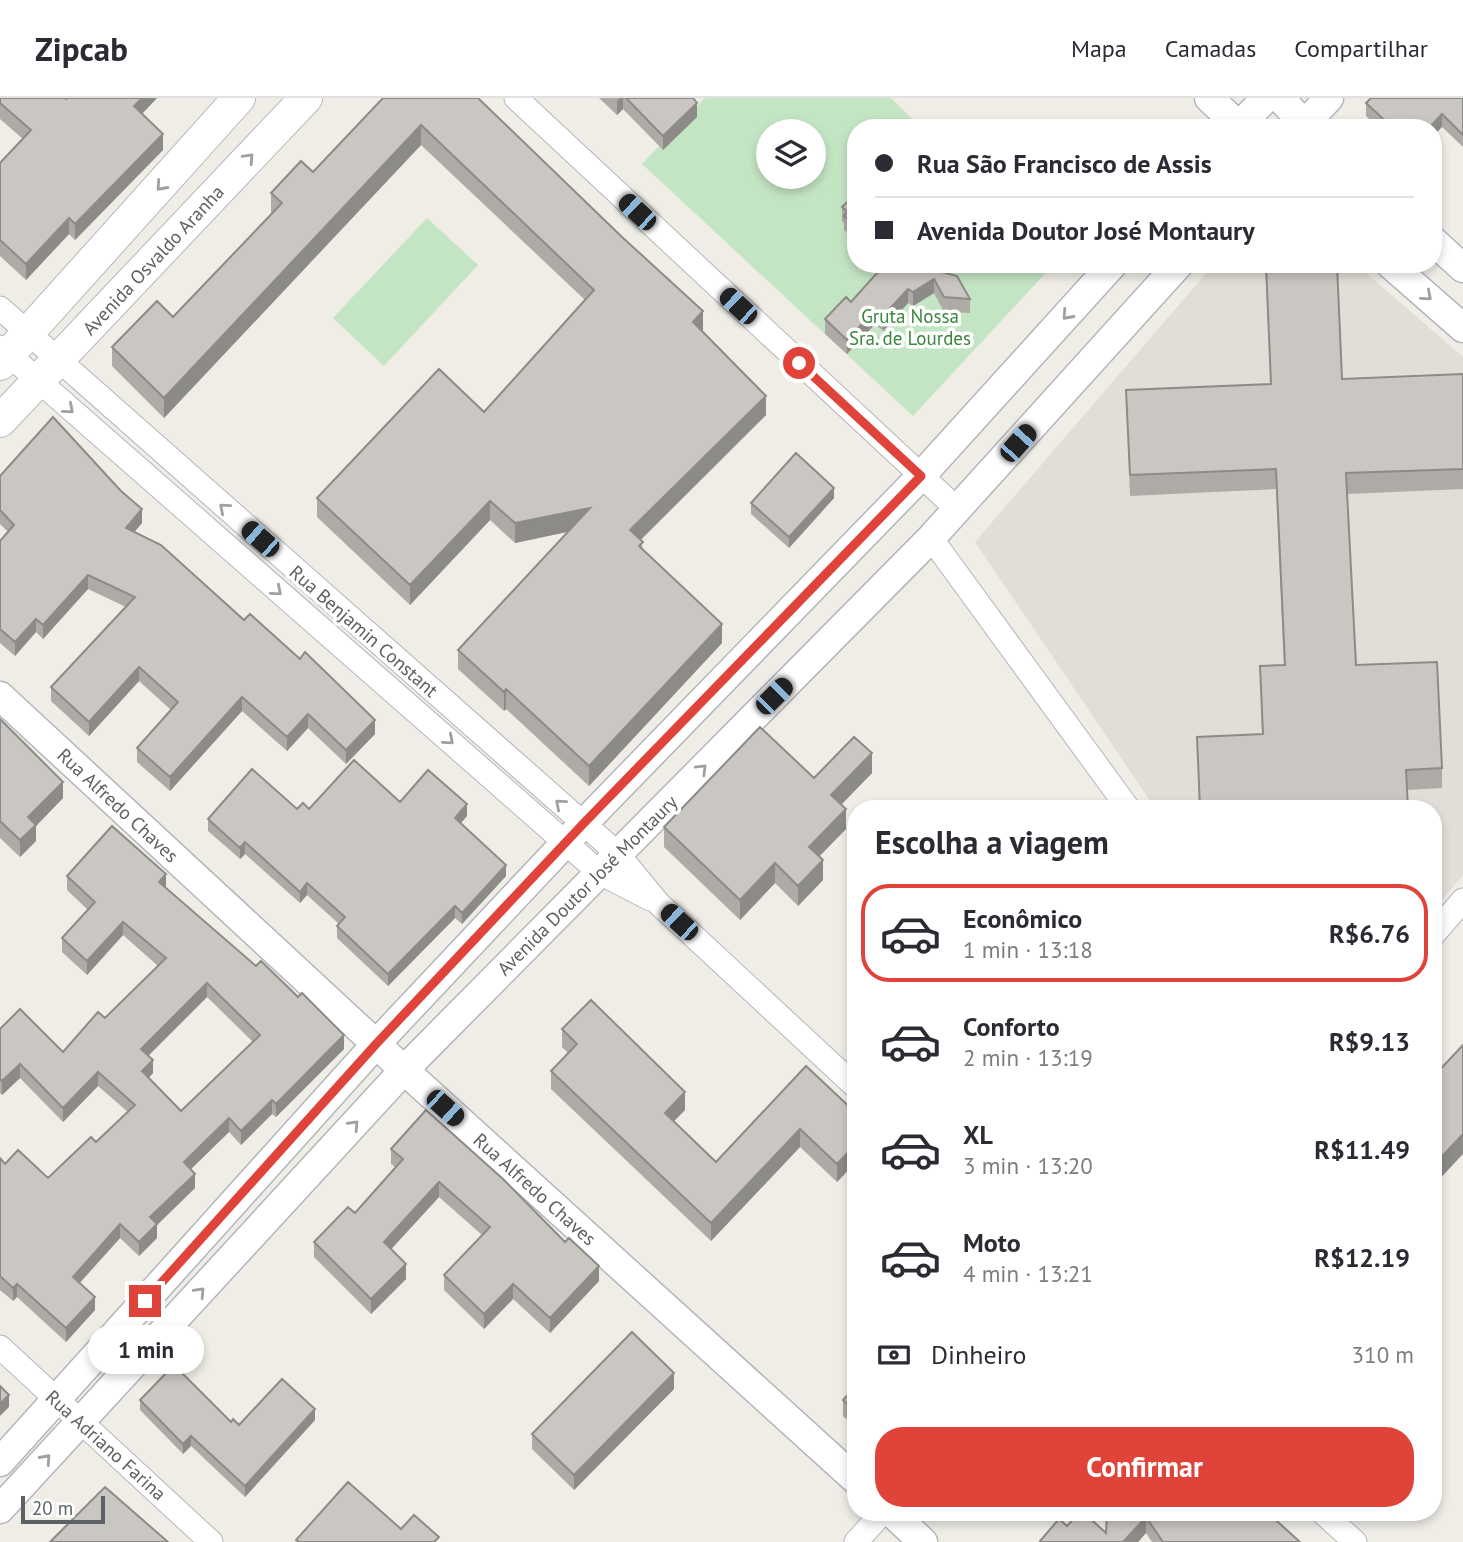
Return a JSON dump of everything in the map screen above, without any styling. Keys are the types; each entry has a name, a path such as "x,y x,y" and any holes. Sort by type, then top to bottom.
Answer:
{"main road":[{"path":"9,350 239,98"},
{"name":"Avenida Osvaldo Aranha","path":"0,421 306,98"}],"street":[{"path":"516,98 958,510"},
{"path":"1209,98 1231,119"},
{"path":"1246,119 1266,98"},
{"path":"1280,98 1298,119"},
{"path":"1312,119 1329,98"},
{"path":"1442,249 1463,268"},
{"path":"0,1462 377,1043 575,833 921,476 1105,273"},
{"name":"Avenida Doutor José Montaury","path":"0,1509 404,1070 958,510 1171,273"},
{"path":"1400,273 1463,328"},
{"name":"Rua Benjamin Constant","path":"0,308 9,350 48,372 659,904 847,1079"},
{"path":"931,538 1122,800"},
{"name":"Rua Alfredo Chaves","path":"0,696 404,1070 847,1472"},
{"path":"1442,924 1463,900"},
{"name":"Rua Adriano Farina","path":"0,1347 211,1542"},
{"path":"856,1542 875,1521"},
{"path":"901,1521 923,1542"},
{"path":"1332,1521 1355,1542"}],"shaded area":[{"path":"1206,273 1366,273 1463,357 1463,875 1442,900 1442,800 1150,800 975,542"}],"green space":[{"name":"Gruta Nossa Sra. de Lourdes","path":"705,98 891,98 912,119 847,119 847,273 1046,273 913,416 642,164"},
{"path":"427,218 478,265 384,366 333,318"}],"building":[{"path":"0,98 142,98 134,106 163,134 75,224 69,218 26,264 0,240 0,163 31,130 0,103"},
{"path":"383,98 478,98 703,311 693,322 766,396 630,530 643,542 639,546 722,624 589,766 506,689 504,692 458,650 590,508 515,523 490,501 410,585 317,498 439,369 484,412 594,290 421,125 164,398 112,347 157,301 173,317 282,203 271,193 301,161 313,172"},
{"path":"626,98 693,98 697,103 663,136"},
{"path":"1371,98 1463,98 1463,135 1442,114 1437,119 1383,119 1366,103"},
{"path":"877,273 946,273 957,276 970,299 944,297 934,279 913,292 908,289 883,316 875,310 847,340 825,319 846,297 851,302"},
{"path":"1266,273 1337,273 1342,379 1463,374 1463,469 1346,473 1356,665 1437,662 1442,768 1406,770 1408,800 1200,800 1197,737 1263,734 1260,666 1285,665 1276,469 1130,475 1126,390 1271,384"},
{"path":"53,417 121,491 142,509 126,528 161,545 244,620 250,614 300,659 305,652 375,720 346,750 308,714 287,737 242,697 170,777 137,748 178,702 139,667 89,722 51,687 135,597 88,575 43,625 36,619 15,642 0,629 0,541 14,525 0,510 0,476"},
{"path":"796,453 834,488 789,537 751,503"},
{"path":"0,719 63,782 28,817 36,825 20,840 0,821"},
{"path":"760,727 814,778 854,737 872,753 831,795 846,809 809,847 823,860 798,886 775,863 740,900 664,827"},
{"path":"354,760 400,802 428,770 467,804 455,818 506,865 462,913 455,906 388,974 337,926 345,917 307,883 300,892 245,842 240,848 208,819 252,769 297,809 303,803 309,809"},
{"path":"112,826 166,874 159,882 256,966 261,961 298,997 302,993 344,1035 276,1104 272,1100 241,1131 229,1118 184,1162 195,1174 150,1217 157,1224 139,1242 120,1224 73,1277 95,1297 66,1328 17,1284 13,1288 0,1276 0,1158 5,1164 18,1150 48,1178 91,1137 96,1142 135,1105 98,1072 63,1108 20,1064 2,1081 0,1029 20,1009 63,1052 98,1012 105,1018 166,958 123,922 87,961 62,938 95,902 67,876","holes":["207,983 260,1035 181,1111 142,1071 153,1060 141,1049"]},
{"path":"591,1000 685,1092 665,1113 716,1162 806,1066 847,1105 847,1153 837,1164 800,1129 711,1223 551,1071 577,1044 562,1029"},
{"path":"1463,1045 1463,1134 1442,1156 1442,1067"},
{"path":"426,1110 503,1179 565,1242 569,1238 599,1266 550,1318 513,1284 484,1314 444,1275 490,1227 439,1182 384,1242 406,1264 371,1299 314,1242 348,1207 355,1213 403,1159 391,1149"},
{"path":"632,1332 674,1373 574,1475 532,1434"},
{"path":"174,1365 231,1422 233,1419 239,1425 282,1379 315,1409 245,1486 191,1436 183,1444 140,1400"},
{"path":"0,1386 9,1395 0,1404"},
{"path":"348,1482 401,1529 414,1515 439,1537 434,1542 296,1540"},
{"path":"105,1487 168,1542 50,1542"},
{"path":"1057,1521 1067,1526 1072,1521 1093,1521 1106,1533 1107,1521 1142,1521 1123,1542 1040,1541"},
{"path":"1149,1521 1277,1521 1300,1542 1163,1542"}],"route":[{"path":"145,1301 377,1043 583,824 921,476 799,363"}]}
